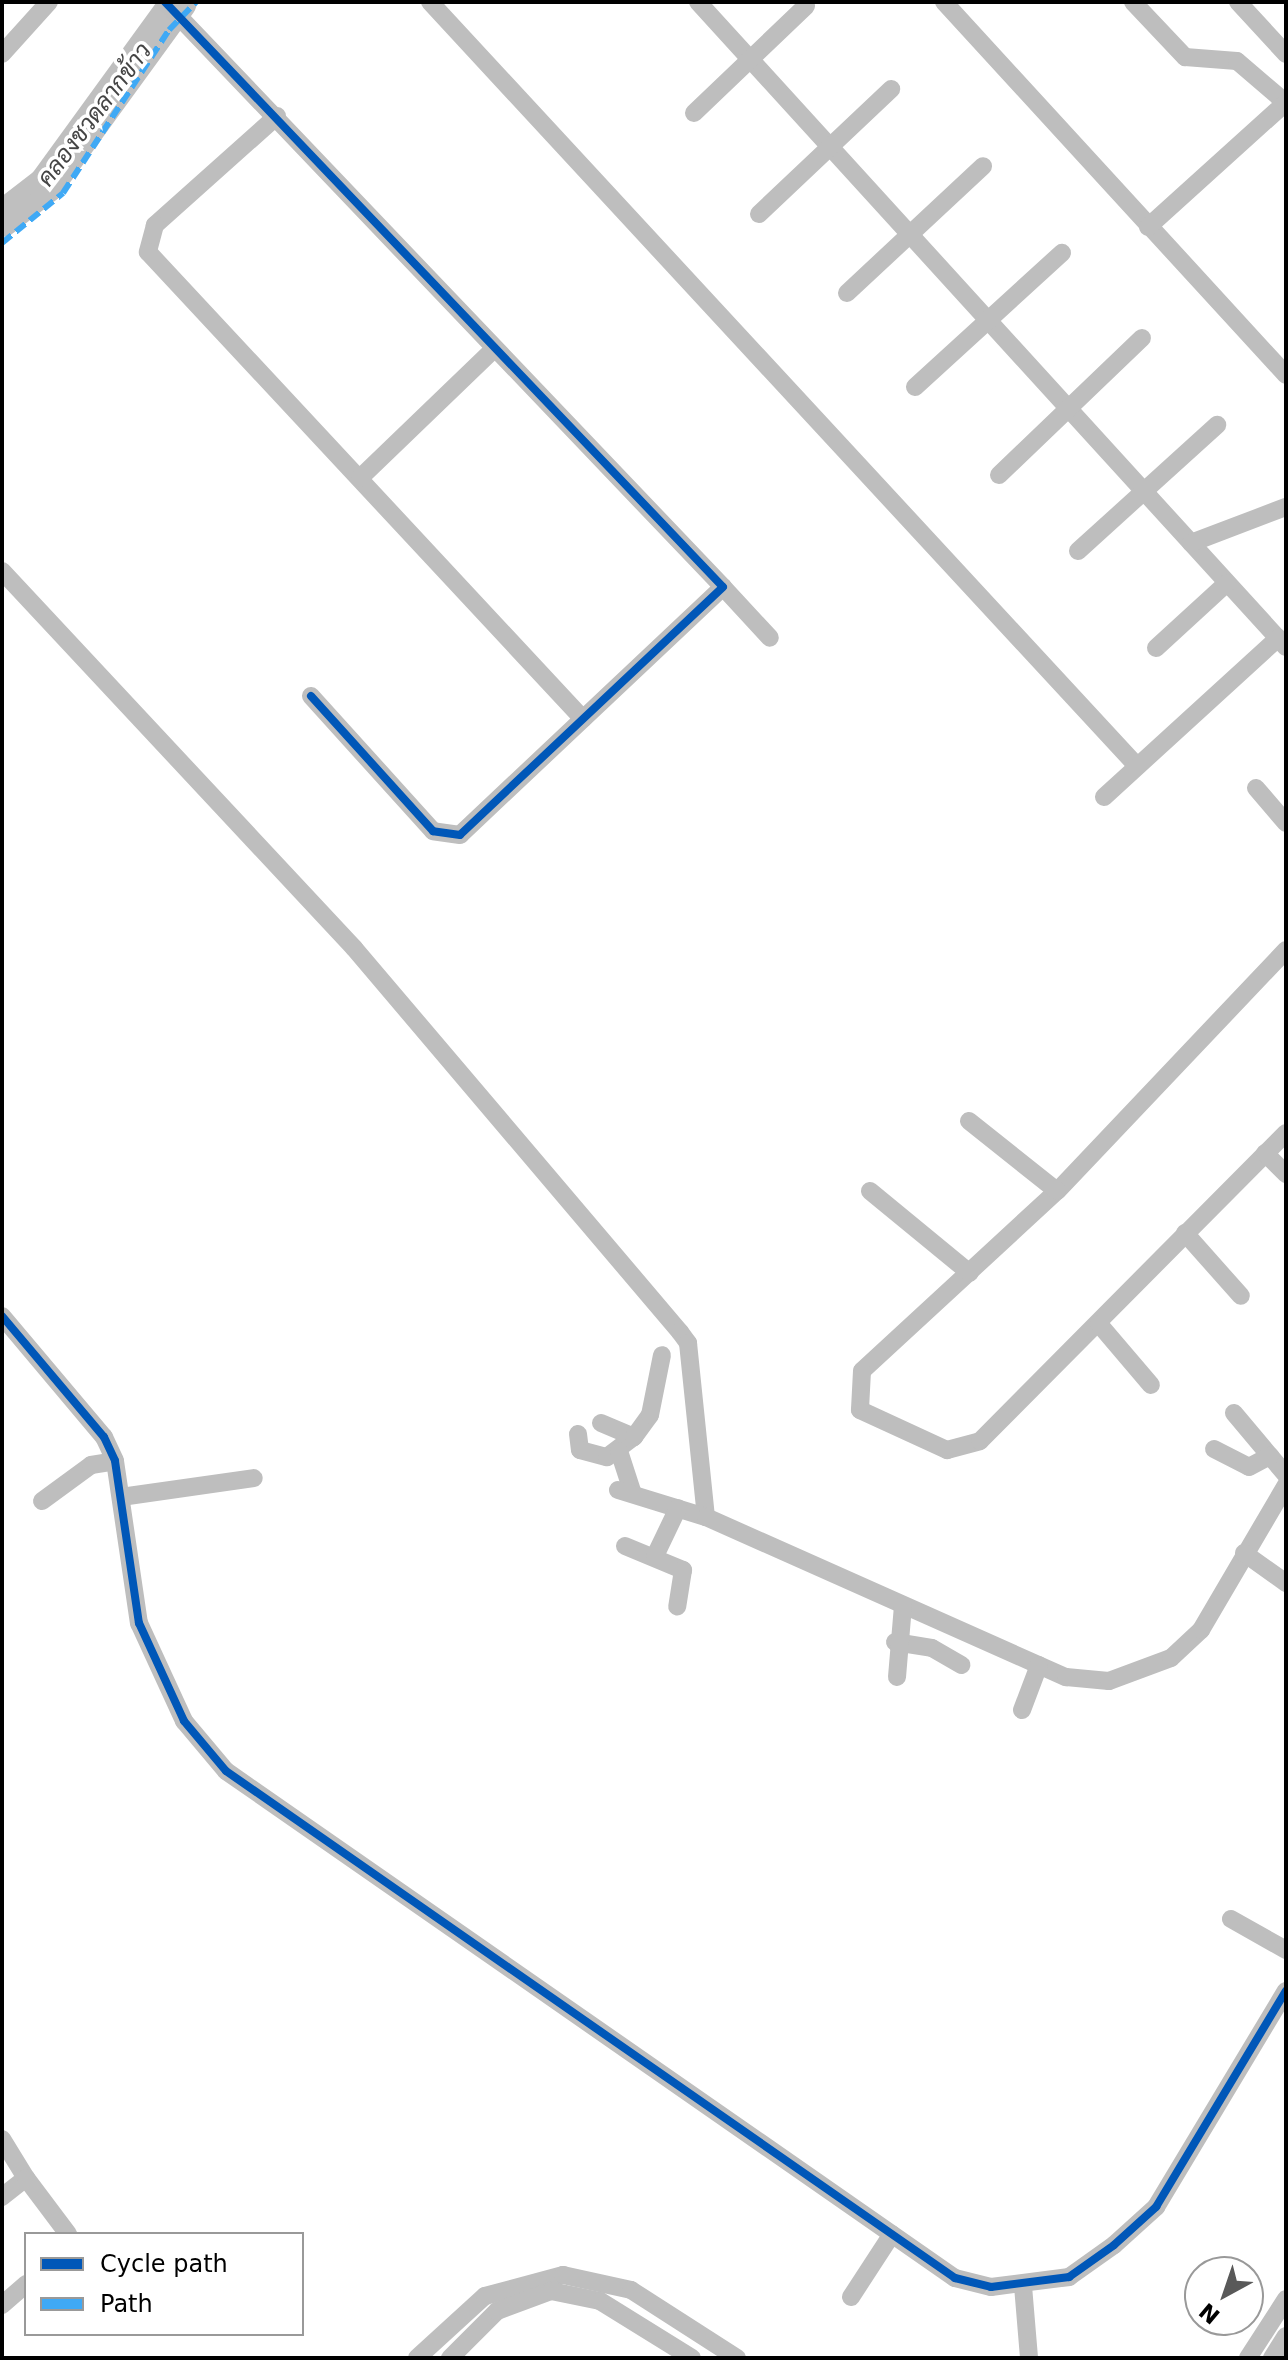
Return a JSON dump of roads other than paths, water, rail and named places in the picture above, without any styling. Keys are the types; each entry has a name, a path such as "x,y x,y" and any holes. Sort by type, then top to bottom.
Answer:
{"street":[{"path":"2,54 49,2"},
{"path":"430,2 1136,765"},
{"path":"698,2 1282,642 1136,765 1104,797"},
{"path":"944,2 1286,375"},
{"path":"1133,2 1185,57 1237,61 1286,103 1148,227"},
{"path":"1238,2 1286,54"},
{"path":"694,113 806,6"},
{"path":"171,7 770,638"},
{"path":"759,214 891,89"},
{"path":"277,116 155,225 146,245 583,719"},
{"path":"847,293 983,166"},
{"path":"915,387 1062,253"},
{"path":"999,475 1142,338"},
{"path":"360,478 495,348"},
{"path":"1078,551 1217,425"},
{"path":"1191,543 1286,507"},
{"path":"2,571 354,948 680,1332 688,1343 706,1517"},
{"path":"1156,648 1227,583"},
{"path":"311,696 433,831 448,838 460,835 723,587"},
{"path":"1256,788 1286,823"},
{"path":"1286,950 1057,1191 862,1371 858,1404 866,1416 947,1450 965,1449 1099,1324 1286,1133"},
{"path":"969,1121 1057,1191"},
{"path":"1265,1153 1286,1174"},
{"path":"870,1191 970,1273"},
{"path":"1185,1233 1241,1296"},
{"path":"2,1316 88,1412 115,1461 139,1623 184,1721 226,1771 955,2278 991,2287 1023,2286 1069,2277 1156,2207 1286,1991"},
{"path":"1099,1324 1151,1385"},
{"path":"578,1434 580,1450 607,1457 634,1437 650,1415 662,1355"},
{"path":"1234,1413 1286,1475"},
{"path":"601,1423 634,1437"},
{"path":"1214,1449 1241,1466 1270,1456"},
{"path":"619,1451 625,1492 706,1517 1066,1677 1109,1681 1171,1658 1201,1630 1286,1485"},
{"path":"42,1501 91,1465 115,1461"},
{"path":"121,1497 254,1478"},
{"path":"655,1556 678,1508"},
{"path":"625,1546 683,1570 677,1607"},
{"path":"1244,1553 1286,1583"},
{"path":"897,1677 895,1642 903,1605"},
{"path":"895,1642 932,1648 962,1665"},
{"path":"1022,1710 1039,1665"},
{"path":"1231,1919 1286,1950"},
{"path":"2,2139 26,2178 66,2232"},
{"path":"2,2197 26,2178"},
{"path":"851,2297 892,2234"},
{"path":"417,2358 485,2296 563,2275 631,2290 737,2358"},
{"path":"2,2305 24,2286"},
{"path":"1023,2286 1029,2358"},
{"path":"450,2358 497,2311 551,2291 600,2301 692,2358"},
{"path":"1248,2358 1286,2299"},
{"path":"447,2328 465,2343"},
{"path":"1272,2358 1286,2336"}],"waterway":[{"name":"คลองชวดลากข้าว","path":"2,219 46,185 179,2"}]}
